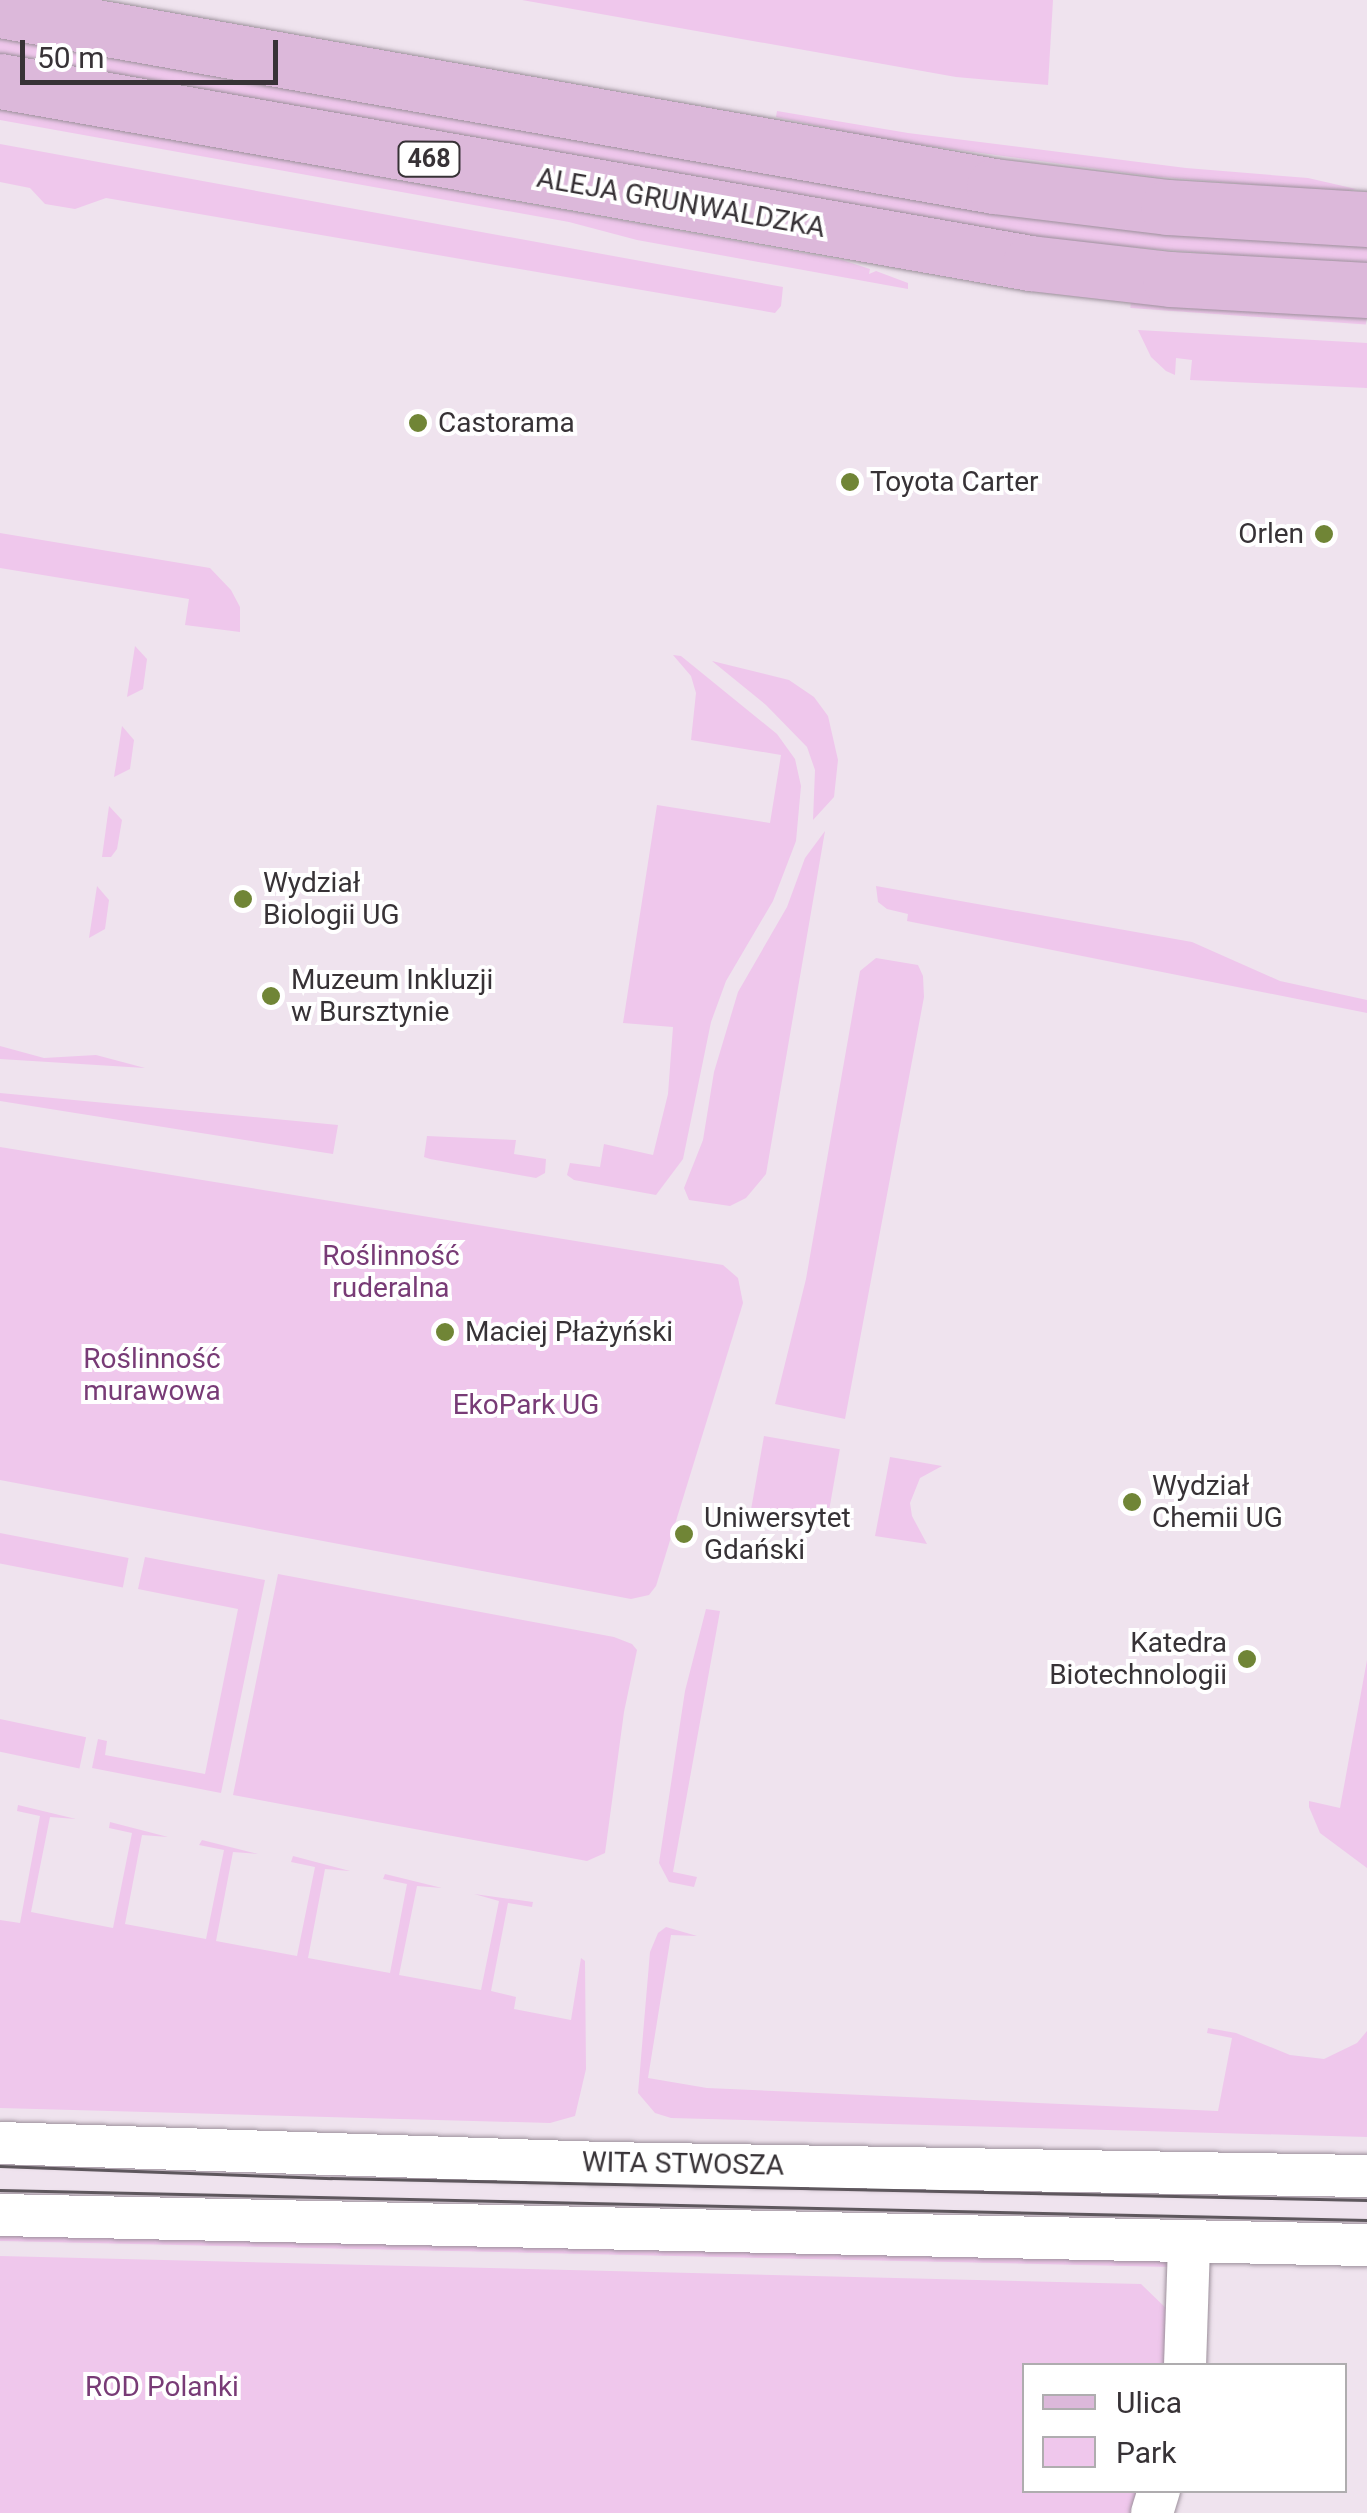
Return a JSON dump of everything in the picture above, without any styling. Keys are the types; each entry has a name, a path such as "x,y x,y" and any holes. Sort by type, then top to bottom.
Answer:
{"main road":[{"path":"0,10 994,186 1168,206 1367,219"},
{"name":"ALEJA GRUNWALDZKA","path":"0,82 1030,263 1170,279 1367,290"}],"street":[{"name":"WITA STWOSZA","path":"0,2143 604,2162 1367,2176"},
{"path":"0,2214 1367,2244"},
{"path":"1184,2363 1189,2243"}],"green space":[{"path":"522,0 1053,0 1048,85 956,77"},
{"path":"0,35 1367,242 1367,266 1043,240 0,58"},
{"path":"0,108 842,260 870,269 869,274 876,271 908,283 908,289 637,240 569,222 0,120"},
{"path":"777,111 908,133 1186,168 1308,178 1356,189 1342,192 1150,176 885,140 776,117"},
{"path":"0,144 783,287 781,306 775,313 106,198 75,209 45,204 30,188 0,182"},
{"path":"1131,300 1366,316 1366,324 1130,308"},
{"path":"1138,330 1367,343 1367,388 1190,380 1192,360 1176,358 1175,375 1166,371 1151,357"},
{"path":"0,533 210,568 231,590 240,607 240,632 185,625 189,599 0,568"},
{"path":"135,646 147,659 143,689 127,697"},
{"path":"673,655 681,656 777,734 795,759 801,786 796,841 773,901 726,981 711,1022 683,1159 656,1195 574,1180 567,1175 570,1163 600,1167 604,1144 653,1155 668,1094 673,1027 623,1023 657,805 770,823 781,755 691,740 696,693 691,676"},
{"path":"712,661 789,680 814,697 828,716 838,760 834,797 813,820 815,770 807,747 766,705"},
{"path":"122,726 134,740 130,769 114,777"},
{"path":"109,806 122,820 117,849 111,857 102,857"},
{"path":"825,831 766,1174 746,1198 730,1206 689,1200 684,1188 703,1140 714,1072 738,992 787,907 805,858"},
{"path":"97,886 109,900 105,929 89,938"},
{"path":"876,886 1192,942 1280,981 1367,1000 1367,1013 907,921 908,914 887,909 878,902"},
{"path":"876,958 918,965 924,997 845,1419 775,1404 806,1279 860,971"},
{"path":"0,1046 44,1058 96,1055 145,1068 0,1059"},
{"path":"0,1093 338,1125 333,1154 0,1101"},
{"path":"427,1136 516,1140 514,1154 546,1159 545,1173 536,1178 430,1159 424,1157"},
{"name":"EkoPark UG","path":"0,1147 723,1265 738,1278 743,1303 656,1586 649,1595 631,1599 0,1480"},
{"path":"764,1436 840,1449 826,1525 751,1512"},
{"path":"890,1457 942,1466 920,1478 910,1503 912,1516 927,1544 875,1536"},
{"path":"0,1533 129,1558 123,1587 0,1564"},
{"path":"145,1557 265,1580 221,1793 92,1768 98,1739 107,1741 105,1755 205,1774 238,1609 138,1589"},
{"path":"278,1574 614,1637 632,1644 637,1650 624,1712 605,1853 587,1861 233,1795"},
{"path":"706,1609 720,1611 673,1872 697,1877 694,1887 669,1882 659,1863 685,1691"},
{"path":"1367,1660 1367,1868 1320,1833 1309,1801 1340,1808"},
{"path":"0,1719 86,1737 79,1769 0,1752"},
{"path":"18,1805 76,1819 50,1817 31,1912 113,1928 132,1833 109,1828 110,1822 168,1837 142,1835 125,1924 206,1939 224,1850 199,1845 202,1840 258,1854 233,1852 216,1941 297,1956 315,1867 291,1862 293,1856 350,1871 325,1869 308,1958 390,1973 407,1884 383,1879 385,1874 442,1888 417,1886 399,1975 481,1990 499,1901 474,1894 533,1902 532,1907 508,1903 491,1991 516,1997 514,2009 571,2020 581,1958 585,1961 586,2069 575,2116 550,2123 0,2108 0,1920 20,1923 40,1816 17,1811"},
{"path":"666,1927 697,1936 671,1935 648,2078 707,2088 1218,2111 1232,2038 1207,2033 1208,2028 1236,2033 1290,2055 1324,2059 1357,2043 1367,2031 1367,2137 671,2118 655,2113 638,2093 650,1952 658,1933"},
{"path":"0,2229 1167,2261 1170,2267 0,2241"},
{"name":"ROD Polanki","path":"0,2256 1141,2284 1171,2313 1170,2363 1022,2363 1022,2493 1144,2493 1138,2513 0,2513"}],"tram line":[{"path":"0,2166 331,2178 1367,2200"},
{"path":"0,2190 1367,2220"}],"place":[{"name":"Castorama","path":"418,423"},
{"name":"Toyota Carter","path":"850,482"},
{"name":"Orlen","path":"1324,534"},
{"name":"Wydział Biologii UG","path":"243,899"},
{"name":"Muzeum Inkluzji w Bursztynie","path":"271,996"},
{"name":"Maciej Płażyński","path":"445,1332"},
{"name":"Wydział Chemii UG","path":"1132,1502"},
{"name":"Uniwersytet Gdański","path":"684,1534"},
{"name":"Katedra Biotechnologii","path":"1247,1659"}],"park label":[{"name":"Roślinność ruderalna","path":"391,1272"},
{"name":"Roślinność murawowa","path":"152,1375"}]}
